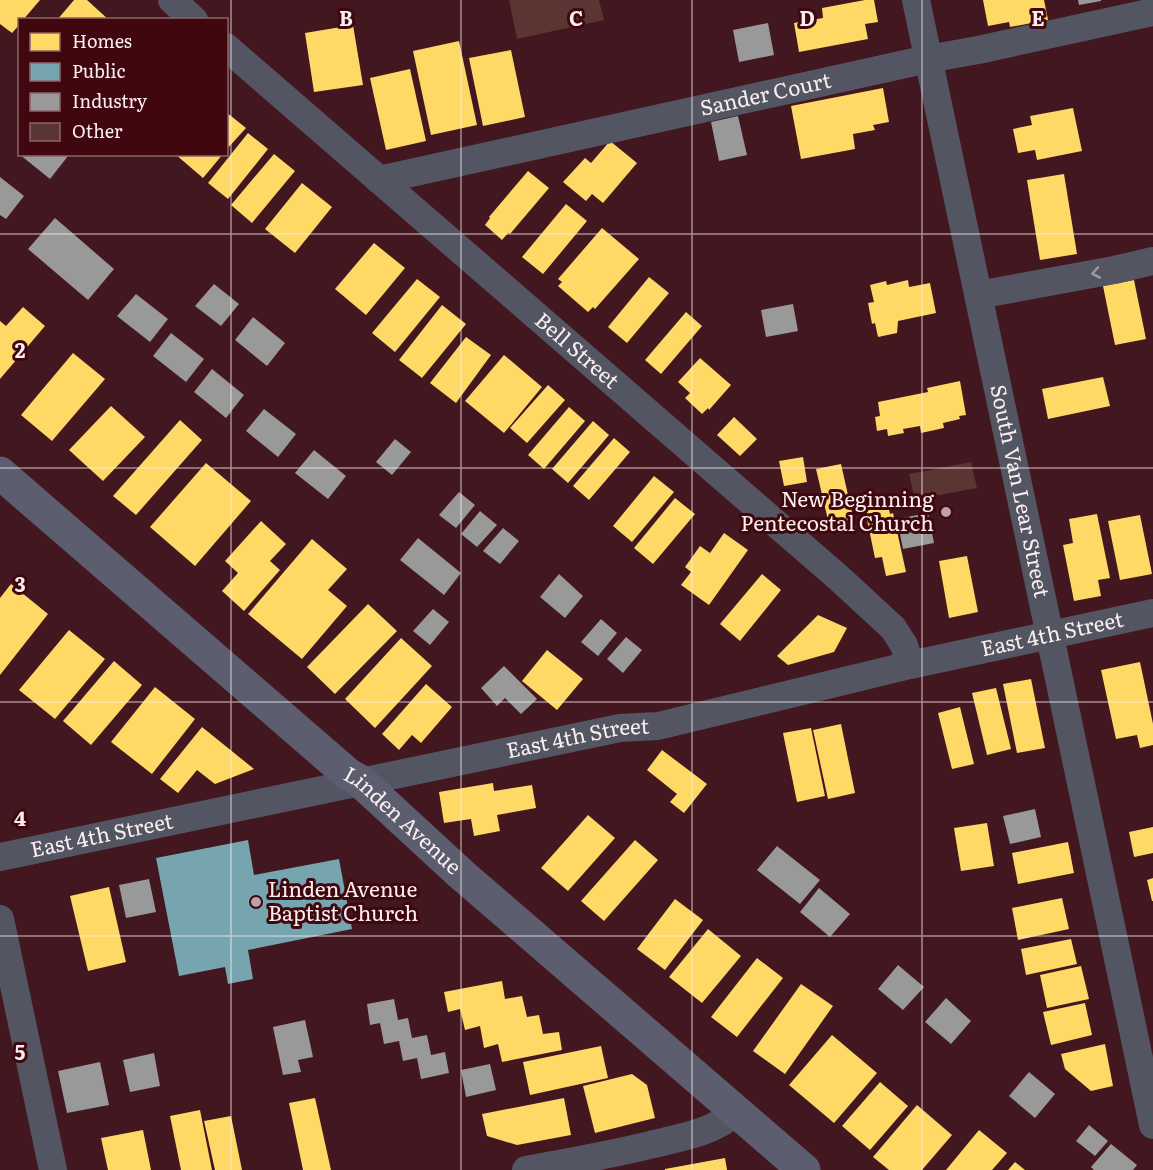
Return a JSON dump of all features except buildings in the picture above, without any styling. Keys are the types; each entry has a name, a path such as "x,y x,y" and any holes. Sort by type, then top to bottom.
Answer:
{"main road":[{"name":"Linden Avenue","path":"0,473 349,775 360,781 461,874 804,1170"}],"street":[{"path":"172,0 192,18"},
{"name":"South Van Lear Street","path":"916,0 1153,1125"},
{"name":"Sander Court","path":"379,180 1153,12"},
{"name":"Bell Street","path":"228,49 840,579 893,628 904,645 910,664"},
{"path":"978,295 1153,261"},
{"name":"East 4th Street","path":"0,857 620,728 658,726 910,664 1153,613"},
{"path":"0,919 53,1170"},
{"path":"526,1170 704,1132 725,1121 736,1112"}],"place":[{"name":"New Beginning Pentecostal Church","path":"946,512"},
{"name":"Linden Avenue Baptist Church","path":"256,902"}]}
